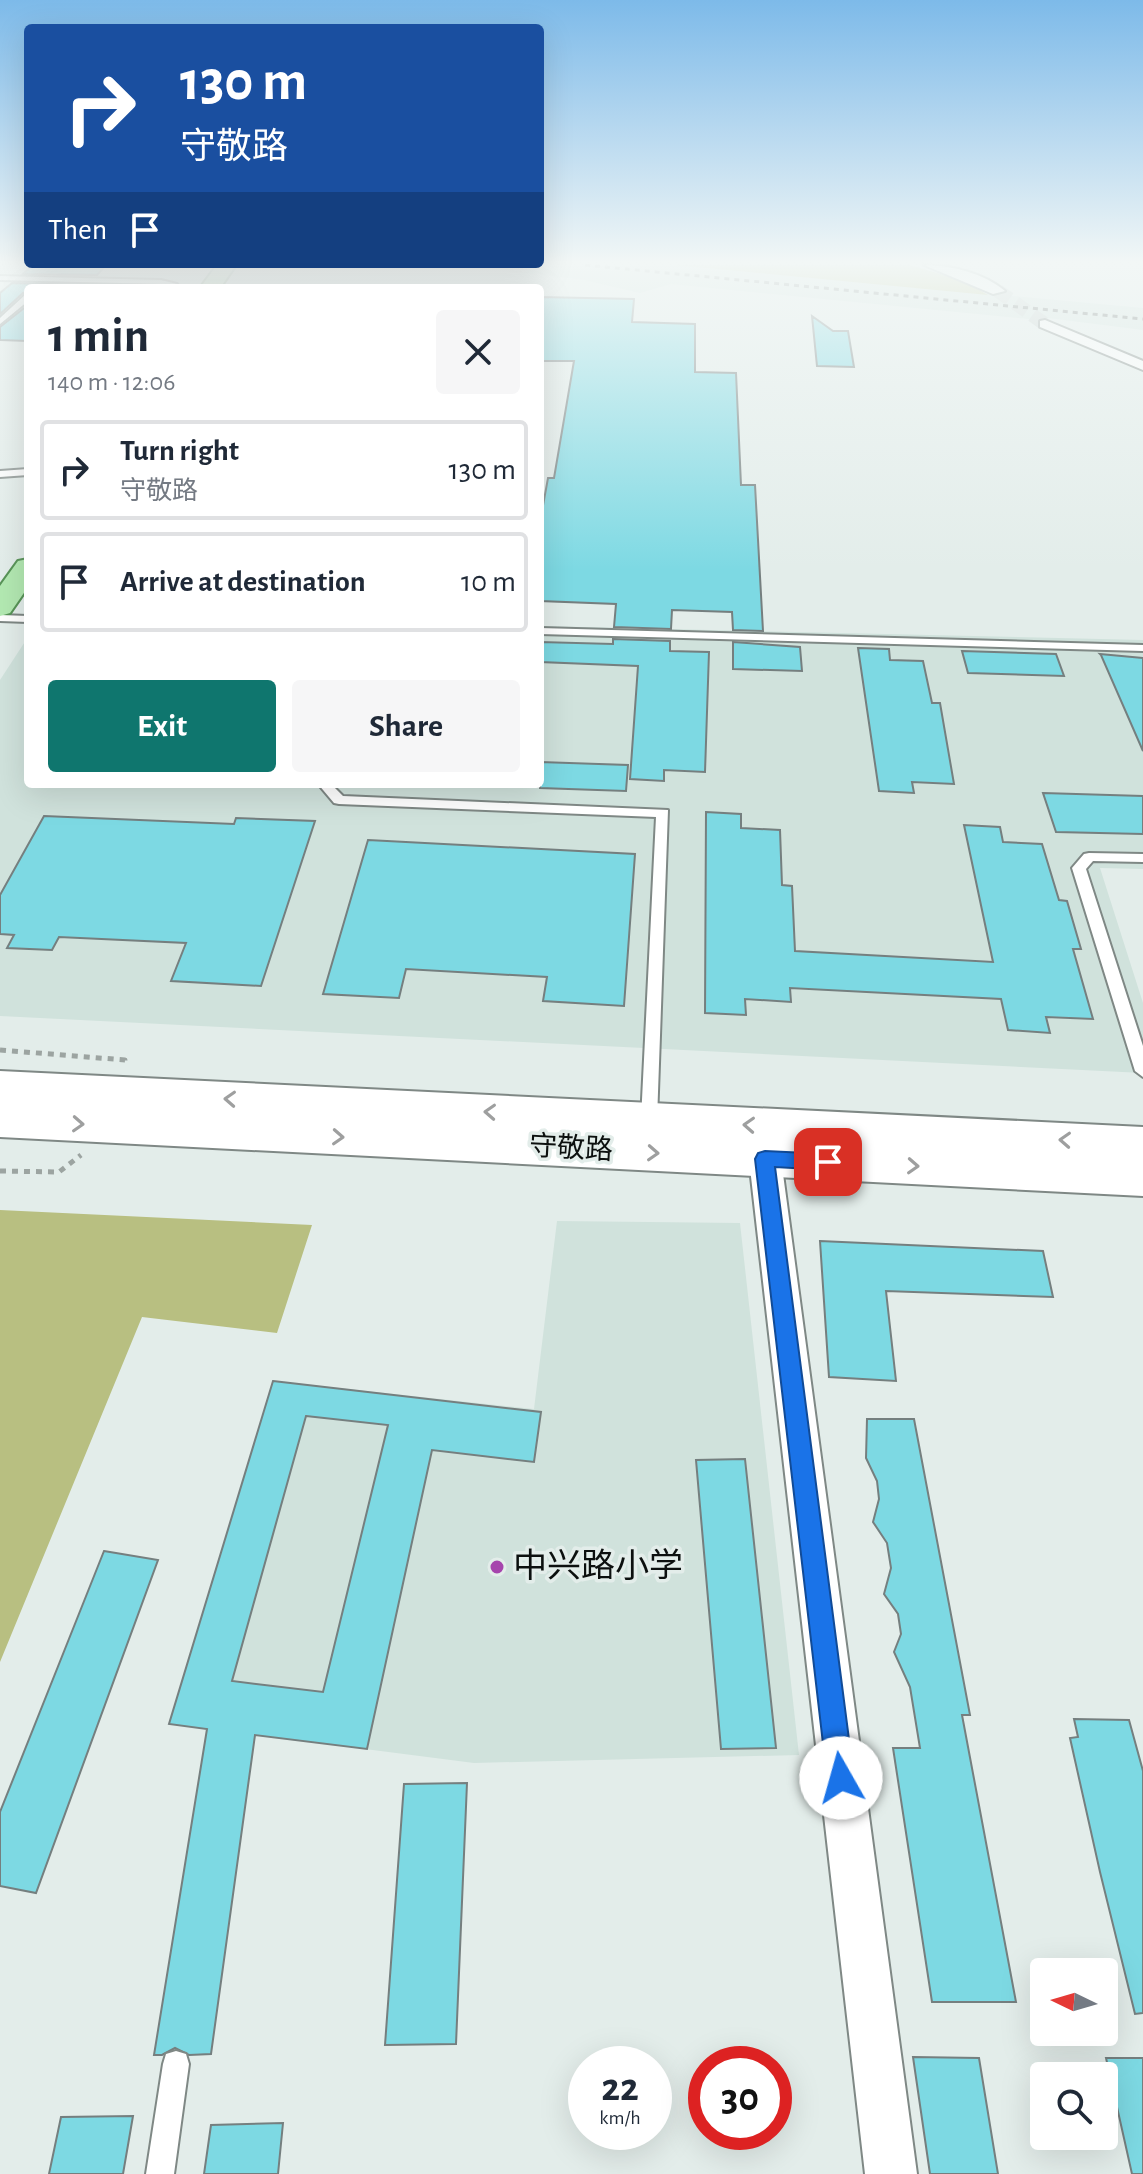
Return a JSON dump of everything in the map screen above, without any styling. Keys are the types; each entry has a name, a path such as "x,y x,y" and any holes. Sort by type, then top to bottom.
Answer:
{"main road":[{"path":"0,577 24,544"},
{"path":"0,607 24,573"},
{"name":"守敬路","path":"0,1087 1143,1144"},
{"name":"守敬路","path":"0,1120 1143,1178"}],"street":[{"path":"765,1159 891,2174"}],"lane":[{"path":"0,474 24,472"},
{"path":"0,618 24,619"},
{"path":"544,631 1143,648"},
{"path":"328,788 339,800 663,813 649,1120"},
{"path":"1143,858 1089,857 1079,868 1143,1071"},
{"path":"160,2174 176,2064"}],"path":[{"path":"0,1171 59,1172 118,1126"}],"shaded area":[{"path":"544,626 1143,640 1143,869 1100,868 1143,1003 1143,1073 0,1016 0,680 24,643 24,788 544,788"},
{"name":"中兴路小学","path":"557,1221 740,1223 799,1755 474,1763 169,1724 273,1381 534,1409"}],"green space":[{"path":"0,1210 312,1225 277,1333 142,1317 0,1662"}],"building":[{"path":"573,366 695,366 695,372 736,373 741,485 755,485 763,631 733,630 732,612 672,610 671,629 614,627 616,604 544,601 544,500 548,478 554,478"},
{"path":"613,639 670,641 670,651 709,652 705,772 664,770 664,781 630,779 638,666 544,662 544,642 613,644"},
{"path":"733,642 800,647 802,671 733,669"},
{"path":"858,648 889,649 890,660 923,661 932,703 940,703 954,784 912,782 914,793 879,791"},
{"path":"962,651 1056,654 1064,676 968,673"},
{"path":"1101,655 1143,658 1143,751"},
{"path":"544,762 628,765 626,791 540,788 544,788"},
{"path":"1043,793 1143,796 1143,834 1056,832"},
{"path":"706,812 741,814 741,828 780,830 782,885 792,886 795,951 993,962 964,825 1000,827 1003,842 1042,844 1059,900 1067,901 1081,949 1073,949 1093,1019 1046,1017 1050,1033 1008,1030 1001,999 790,988 791,1002 745,999 746,1015 705,1013"},
{"path":"44,816 234,824 236,818 315,821 261,986 171,981 186,943 59,937 52,950 7,948 14,935 0,934 0,895"},
{"path":"368,840 635,854 624,1006 543,1001 547,977 406,969 399,998 323,994"},
{"path":"820,1241 1043,1251 1053,1297 886,1291 896,1381 829,1377"},
{"path":"273,1381 541,1412 534,1462 432,1450 367,1749 255,1735 211,2054 189,2055 175,2048 162,2055 154,2055 207,1729 169,1724","holes":["306,1416 388,1425 323,1692 232,1681"]},
{"path":"867,1419 914,1419 970,1715 962,1715 1016,2002 932,2002 893,1748 920,1748 910,1687 894,1652 901,1634 898,1614 884,1594 891,1568 887,1543 873,1522 879,1499 877,1481 866,1458"},
{"path":"745,1459 776,1748 721,1749 696,1460"},
{"path":"104,1551 158,1560 36,1893 0,1886 0,1812"},
{"path":"1074,1719 1129,1720 1143,1771 1143,2013 1135,2014 1100,1872 1070,1738 1078,1737"},
{"path":"467,1783 456,2044 385,2045 404,1784"},
{"path":"913,2057 979,2058 998,2174 930,2174"},
{"path":"1106,2058 1143,2058 1143,2174 1132,2174 1118,2112 1118,2062 1107,2062"},
{"path":"133,2116 123,2174 49,2174 61,2117"},
{"path":"283,2123 278,2174 204,2174 211,2125"}],"place":[{"name":"中兴路小学","path":"497,1567"}],"route":[{"path":"828,1162 765,1159 841,1778"}]}
